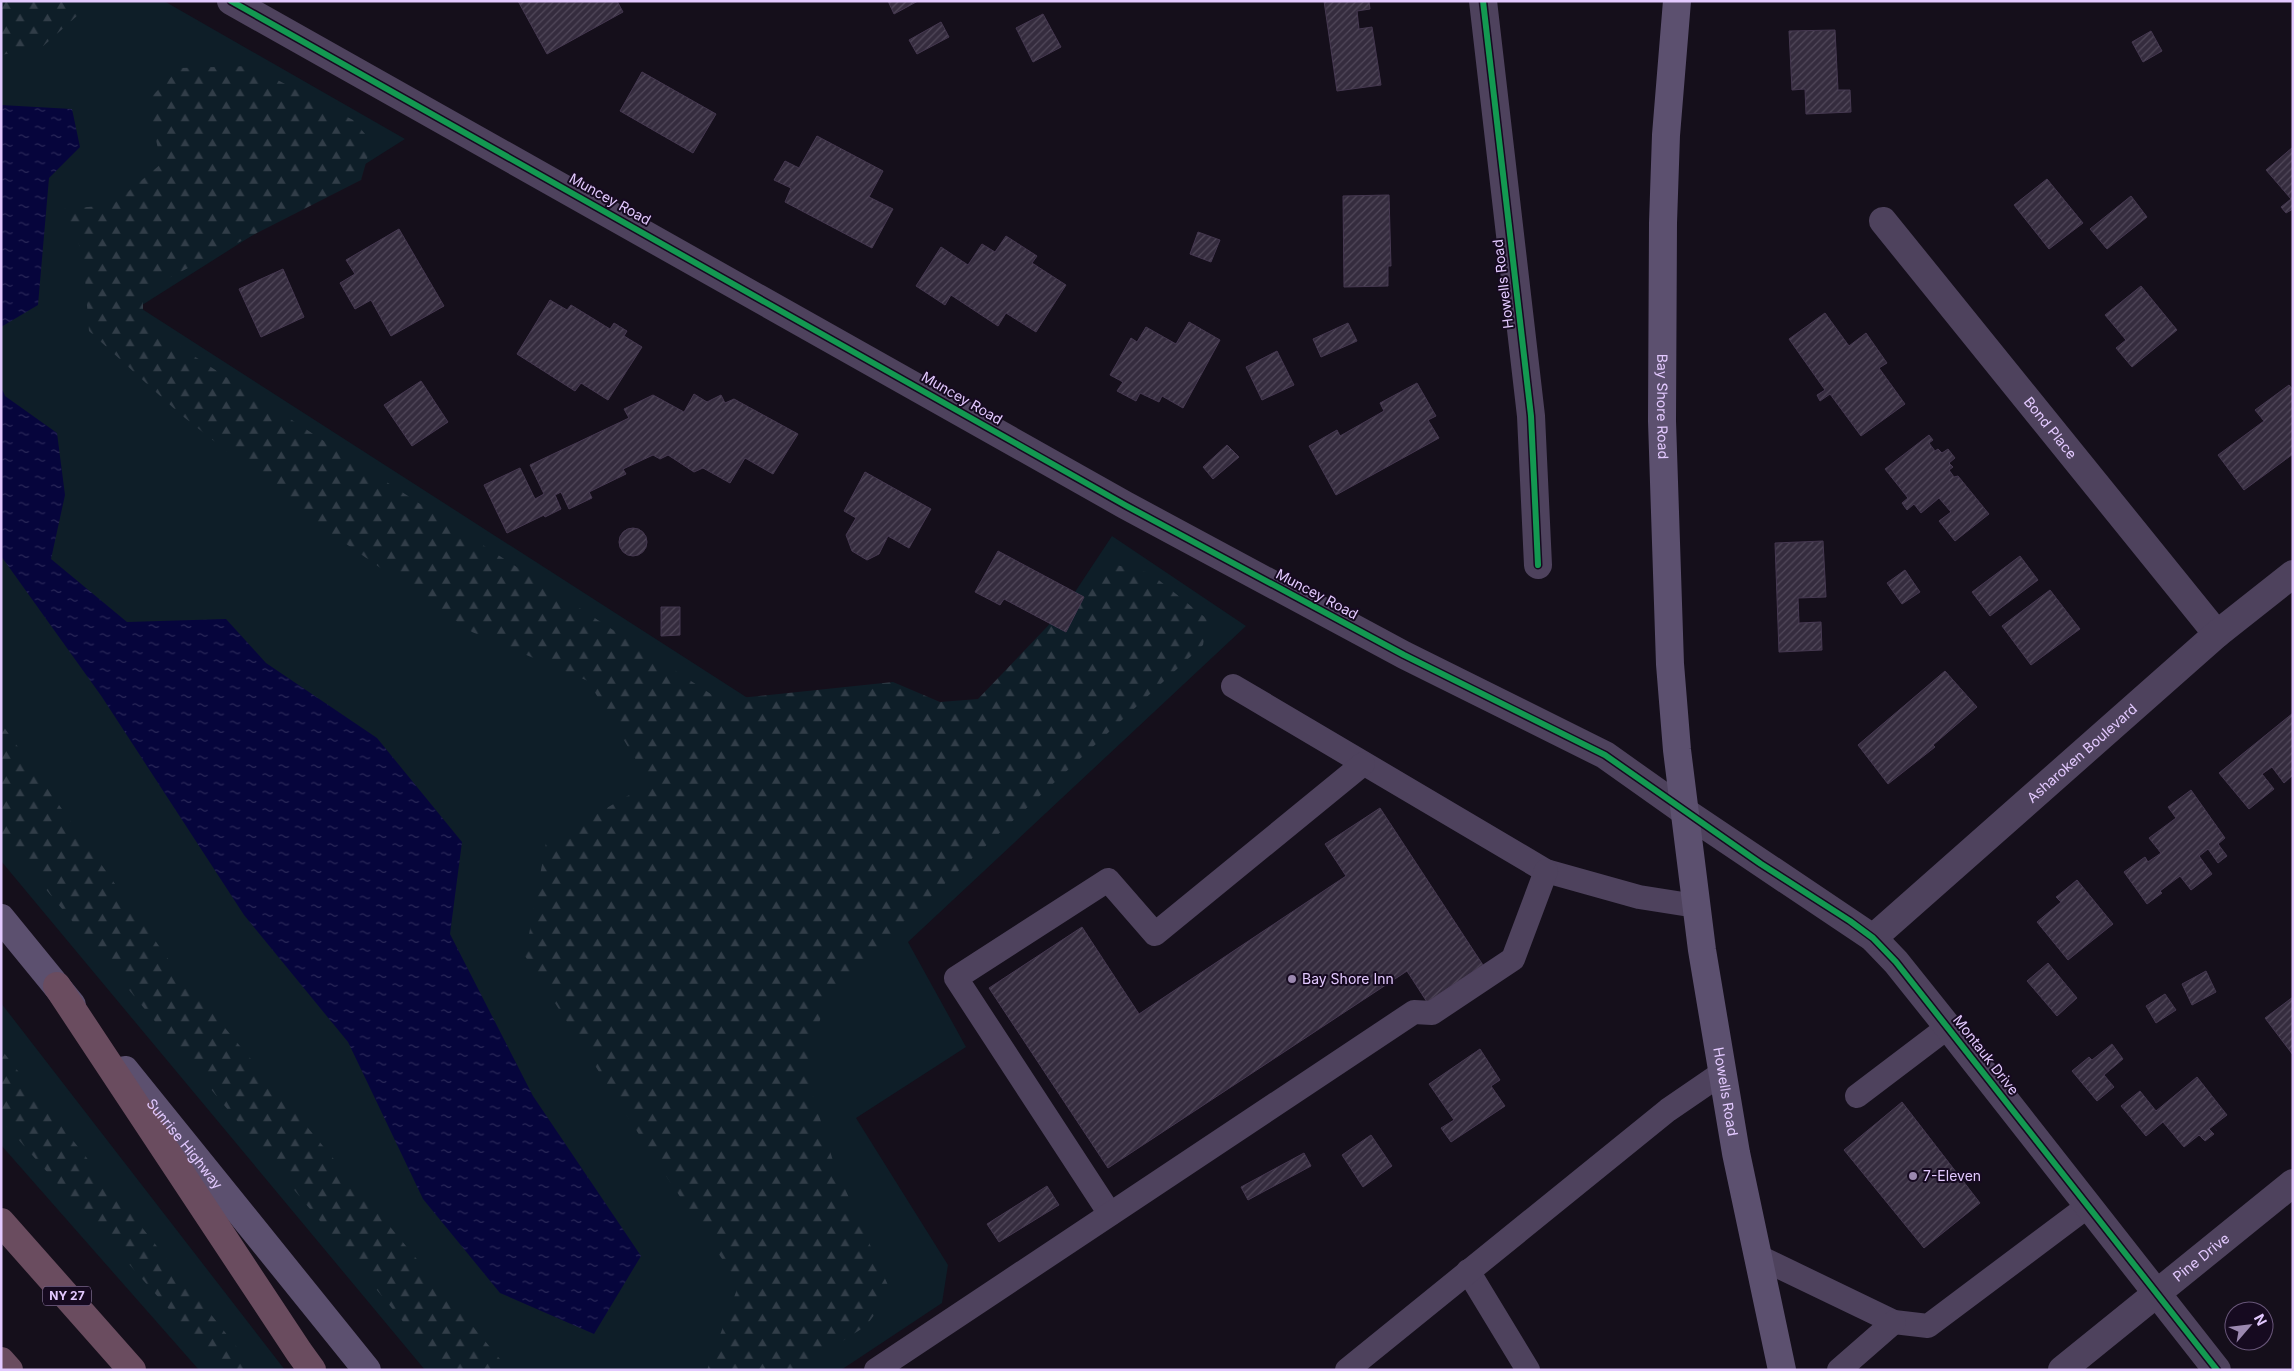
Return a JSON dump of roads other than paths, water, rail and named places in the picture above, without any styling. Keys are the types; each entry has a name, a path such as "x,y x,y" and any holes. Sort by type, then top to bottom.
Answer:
{"highway":[{"path":"57,986 312,1370"},
{"name":"NY 27","path":"1,1222 132,1370"},
{"path":"1,1361 9,1370"}],"main road":[{"name":"Bay Shore Road","path":"1676,1 1666,135 1663,223 1662,402 1670,664 1684,811"},
{"name":"Howells Road","path":"1684,811 1696,906 1722,1073 1757,1256 1782,1370"},
{"name":"Sunrise Highway","path":"1,918 368,1370"}],"street":[{"name":"Muncey Road","path":"231,1 1124,505 1404,654 1605,755 1684,811"},
{"name":"Howells Road","path":"1483,1 1531,416 1538,566"},
{"name":"Bond Place","path":"1883,221 2217,634"},
{"name":"Asharoken Boulevard","path":"1873,938 2217,634 2293,574"},
{"name":"Montauk Drive","path":"1684,811 1873,938 1896,962 2217,1370"},
{"name":"Pine Drive","path":"2062,1370 2293,1183"}],"lane":[{"path":"1233,686 1546,871 1639,897 1696,906"},
{"path":"1110,1214 956,978 1108,880 1155,934 1363,764"},
{"path":"876,1370 1414,1012 1432,1014 1513,959 1546,871"},
{"path":"1857,1096 1948,1026"},
{"path":"1347,1370 1668,1110 1722,1073"},
{"path":"1757,1256 1894,1322 1928,1326 2088,1206"},
{"path":"1468,1271 1528,1370"},
{"path":"1838,1370 1894,1322"}],"water":[{"path":"1,105 72,109 80,147 49,178 38,305 1,327"},
{"path":"1,386 5,396 57,433 65,495 51,559 127,622 226,619 266,663 377,738 462,842 450,934 533,1096 641,1256 594,1334 500,1293 423,1199 348,1042 244,915 102,697 1,556"}],"place":[{"name":"Bay Shore Inn","path":"1292,979"},
{"name":"7-Eleven","path":"1913,1176"}]}
